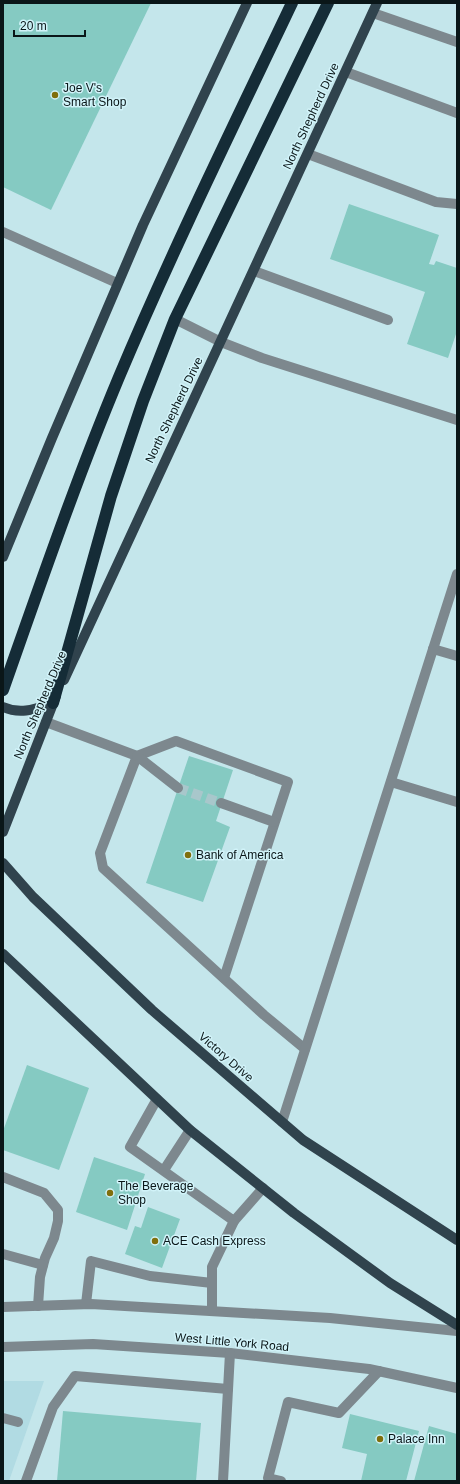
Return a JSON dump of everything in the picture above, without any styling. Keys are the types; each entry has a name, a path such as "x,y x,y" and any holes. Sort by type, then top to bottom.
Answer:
{"highway":[{"path":"3,690 70,504 119,378 177,246 292,3"},
{"path":"53,703 111,496 142,401 174,319 328,3"}],"main road":[{"path":"3,557 142,224 247,3"},
{"name":"North Shepherd Drive","path":"3,832 53,703 375,8"},
{"path":"3,707 13,712 34,710 53,703"},
{"name":"Victory Drive","path":"3,863 33,897 128,988 303,1140 457,1240"},
{"path":"3,954 190,1130 294,1213 390,1284 457,1325"}],"street":[{"path":"375,8 457,42"},
{"path":"346,72 457,113"},
{"path":"308,154 436,202 457,204"},
{"path":"3,232 118,283"},
{"path":"254,270 388,320"},
{"path":"174,319 221,342 262,358 457,420"},
{"path":"282,1122 457,574"},
{"path":"433,648 457,656"},
{"path":"46,722 137,756 178,788"},
{"path":"224,978 288,782 176,742 137,756 100,853 103,868 264,1015 305,1049"},
{"path":"391,782 457,802"},
{"path":"221,804 274,822"},
{"path":"157,1099 130,1147 234,1221"},
{"path":"164,1170 190,1130"},
{"path":"3,1177 44,1193 58,1210 58,1221 54,1238 43,1265 40,1277 38,1306"},
{"path":"212,1311 212,1266 234,1221 263,1188"},
{"path":"3,1254 43,1265"},
{"path":"86,1304 91,1261 150,1276 212,1282"},
{"path":"3,1307 86,1304 330,1318 457,1331"},
{"name":"West Little York Road","path":"3,1347 93,1344 230,1353 379,1371 457,1388"},
{"path":"223,1481 230,1353"},
{"path":"281,1481 268,1478 288,1402 339,1413 379,1371"},
{"path":"26,1481 53,1407 74,1376 228,1389"},
{"path":"3,1418 18,1422"}],"shaded area":[{"path":"3,1381 44,1381 9,1481 3,1481"}],"building":[{"name":"Joe V's Smart Shop","path":"3,3 151,3 51,210 3,187"},
{"path":"349,204 439,235 429,264 434,265 436,261 457,268 457,331 448,358 407,344 425,292 330,259"},
{"name":"Bank of America","path":"189,756 233,770 216,821 230,827 203,902 146,883"},
{"path":"27,1065 89,1088 59,1170 3,1150 3,1131"},
{"name":"The Beverage Shop","path":"94,1157 145,1174 127,1230 76,1212"},
{"path":"148,1207 180,1219 162,1268 125,1254 135,1226 141,1228"},
{"path":"63,1411 201,1423 196,1481 57,1481"},
{"name":"Palace Inn","path":"350,1414 419,1431 406,1481 361,1481 367,1454 342,1448"},
{"path":"429,1426 457,1434 456,1481 414,1481"}],"tunnel":[{"path":"178,788 221,803"}],"place":[{"name":"Joe V's Smart Shop","path":"55,95"},
{"name":"Bank of America","path":"188,855"},
{"name":"The Beverage Shop","path":"110,1193"},
{"name":"ACE Cash Express","path":"155,1241"},
{"name":"Palace Inn","path":"380,1439"}]}
